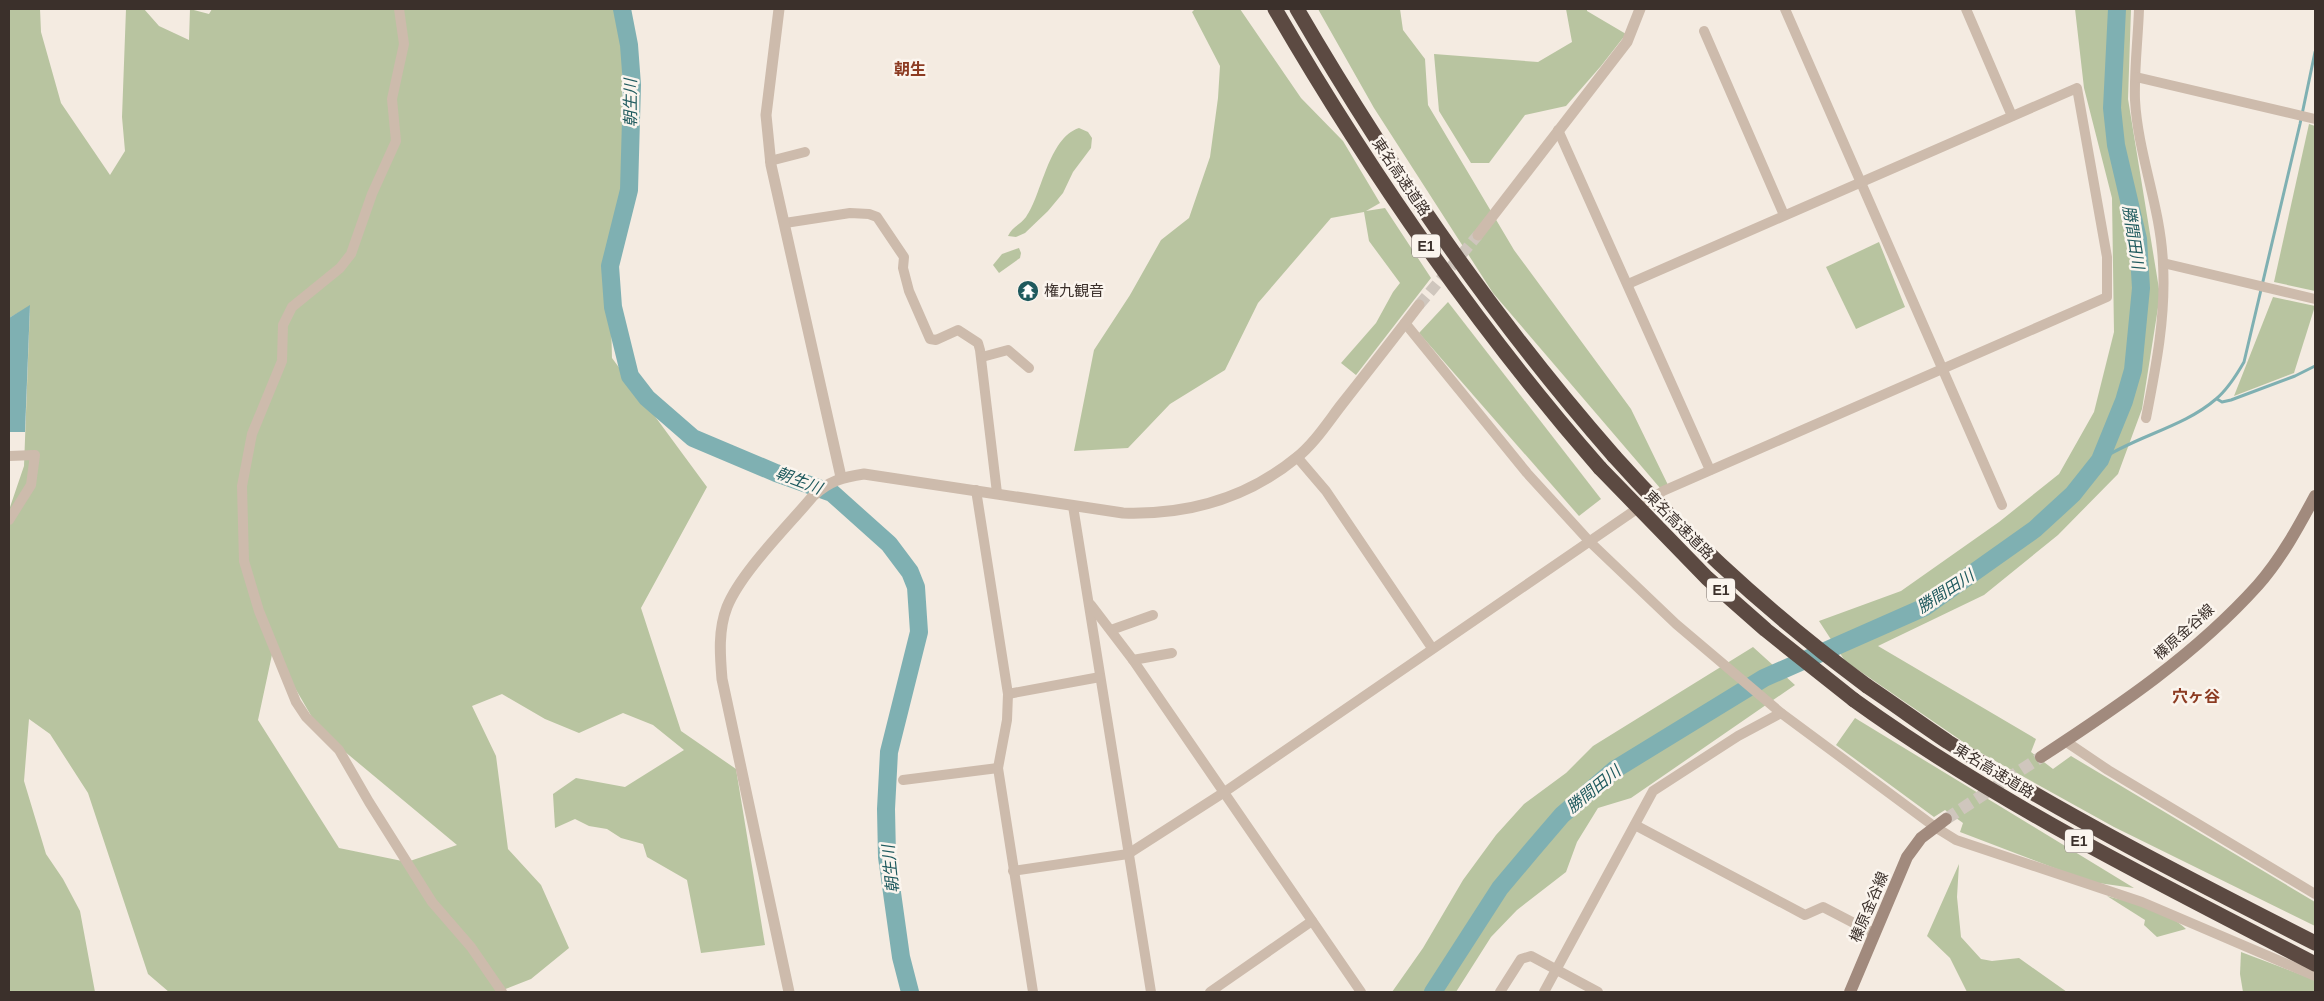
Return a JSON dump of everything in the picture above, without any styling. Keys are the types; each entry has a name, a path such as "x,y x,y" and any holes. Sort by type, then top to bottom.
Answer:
{"highway":[{"name":"東名高速道路","path":"1275,9 1362,151 1465,300 1553,414 1600,468 1706,578 1766,630 1854,700 1951,767 2052,826 2315,964"},
{"name":"東名高速道路","path":"1297,9 1372,133 1456,258 1566,402 1653,499 1760,600 1824,654 1947,741 2053,805 2212,891 2315,943"}],"main road":[{"name":"榛原金谷線","path":"2041,757 2141,690 2187,654 2258,584 2280,555 2315,496"},
{"name":"榛原金谷線","path":"1850,992 1907,858 1921,838 1946,819"}],"street":[{"path":"399,9 404,44 392,99 396,141 372,194 351,254 340,268 292,307 283,325 282,361 252,434 242,486 244,561 259,611 296,702 306,717 339,750 369,802 432,902 471,948 502,992"},
{"path":"779,9 766,116 770,162 841,477"},
{"path":"1478,235 1628,42 1640,9"},
{"path":"1785,9 2002,506"},
{"path":"1966,9 2012,116"},
{"path":"2139,9 2136,100 2140,135 2158,215 2163,263 2164,304 2159,355 2146,418"},
{"path":"1704,31 1784,215"},
{"path":"2136,78 2315,119"},
{"path":"1013,871 1128,854 1223,793 1663,491 2107,297 2107,257 2078,88 1628,284"},
{"path":"1558,130 1628,284 1679,405 1710,470"},
{"path":"770,162 805,152"},
{"path":"785,223 850,213 869,214 877,217 904,257 903,268 910,291 930,339 936,340 958,330 978,344 982,358 988,431 997,493"},
{"path":"2163,263 2315,299"},
{"path":"788,992 722,678 720,634 727,608 739,584 813,496 826,484 841,477 864,474 1123,513 1156,514 1184,510 1247,490 1272,476 1297,457 1327,423 1419,305"},
{"path":"1405,323 1515,459 1590,542 1676,624 1732,674 1781,713 1935,827 1956,840 2142,902 2315,976"},
{"path":"982,358 1008,350 1029,368"},
{"path":"9,456 35,455 31,485 9,520"},
{"path":"1297,457 1326,491 1432,648"},
{"path":"976,490 1008,694 1008,720 998,768 1033,992"},
{"path":"1073,506 1151,992"},
{"path":"1090,604 1132,660 1361,992"},
{"path":"1111,630 1153,615"},
{"path":"1132,660 1172,653"},
{"path":"1008,694 1100,677"},
{"path":"1544,992 1653,792 1738,736 1781,713"},
{"path":"2065,741 2108,770 2315,894"},
{"path":"902,780 998,768"},
{"path":"1635,825 1805,915 1823,907 1875,934"},
{"path":"1210,992 1312,921"},
{"path":"1500,992 1521,959 1531,956 1598,992"}],"green space":[{"path":"9,9 40,9 41,32 61,103 110,175 125,151 122,117 126,9 144,9 159,26 189,40 190,9 209,14 212,9 622,9 622,94 633,168 609,241 612,358 707,487 641,608 681,731 736,769 765,945 701,953 687,880 647,857 643,844 621,838 607,829 589,826 575,819 555,828 553,794 576,778 625,787 684,750 653,725 623,713 579,733 545,719 502,694 472,706 496,756 508,849 541,885 569,948 531,979 498,992 169,992 148,974 88,793 50,734 29,719 24,781 46,854 63,879 80,911 95,992 9,992 9,510 24,466 30,306 9,318","holes":["273,650 320,731 457,845 407,862 339,848 258,720"]},
{"path":"1195,9 1240,9 1301,98 1343,141 1380,203 1366,211 1385,208 1431,278 1356,375 1341,363 1376,323 1400,283 1369,241 1364,212 1331,218 1258,303 1225,370 1170,404 1128,448 1074,451 1094,350 1130,295 1161,240 1189,218 1210,157 1218,98 1220,66 1192,12"},
{"path":"1318,9 1400,9 1403,30 1425,59 1428,105 1514,250 1631,409 1668,485 1660,488 1493,293 1374,108"},
{"path":"1566,9 1587,9 1587,11 1626,34 1566,106 1525,115 1489,163 1471,163 1439,111 1434,54 1538,62 1572,42"},
{"path":"2075,9 2131,9 2128,99 2160,295 2142,409 2118,474 2058,535 1984,595 1878,646 2036,739 2031,752 2053,769 2071,756 2315,902 2315,926 2114,827 1972,748 1845,661 1819,621 1901,591 1999,522 2059,474 2094,412 2114,332 2112,198 2084,88"},
{"path":"2309,124 2315,126 2315,291 2274,282"},
{"path":"1079,128 1088,132 1092,138 1091,148 1073,172 1063,193 1048,211 1025,233 1016,237 1008,236 1026,217 1032,207 1047,168 1060,143 1068,134"},
{"path":"1879,242 1905,307 1856,329 1826,267"},
{"path":"1019,248 1020,258 999,273 993,265 1002,254"},
{"path":"2273,297 2315,306 2294,373 2234,396"},
{"path":"1448,302 1601,499 1579,516 1419,333"},
{"path":"1753,647 1795,685 1631,798 1598,808 1577,842 1566,872 1517,910 1491,937 1456,992 1392,992 1423,948 1463,880 1496,835 1524,804 1566,773 1593,746"},
{"path":"1855,718 2134,888 2091,882 1960,832 1963,823 1945,810 1934,817 1836,745"},
{"path":"1959,864 1957,897 1961,937 1981,959 1992,961 2019,958 2067,992 1967,992 1950,958 1927,936"},
{"path":"2107,896 2159,912 2186,929 2157,937 2144,925 2145,920"},
{"path":"2241,952 2315,980 2315,992 2243,992 2240,974"}],"water":[{"path":"30,305 25,432 9,432 9,318"}],"waterway":[{"name":"朝生川","path":"622,9 629,45 632,85 629,190 610,266 613,307 630,376 647,398 693,438 776,473 832,493 889,544 910,572 916,587 919,632 889,752 886,809 887,857 901,957 910,992"},
{"name":"勝間田川","path":"1433,992 1500,888 1562,815 1614,770 1764,678 1925,607 2035,529 2073,494 2100,460 2124,401 2133,370 2141,288 2138,239 2116,145 2112,108 2117,9"},
{"path":"2100,460 2203,409 2224,391 2244,362 2315,52"},
{"path":"2217,399 2222,402 2231,400 2295,376 2315,366"}],"tunnel":[{"path":"1419,305 1478,235"},
{"path":"1946,819 2041,757"}],"place":[{"name":"権九観音","path":"1028,291"}],"district":[{"name":"朝生","path":"910,69"},
{"name":"穴ヶ谷","path":"2196,696"}]}
